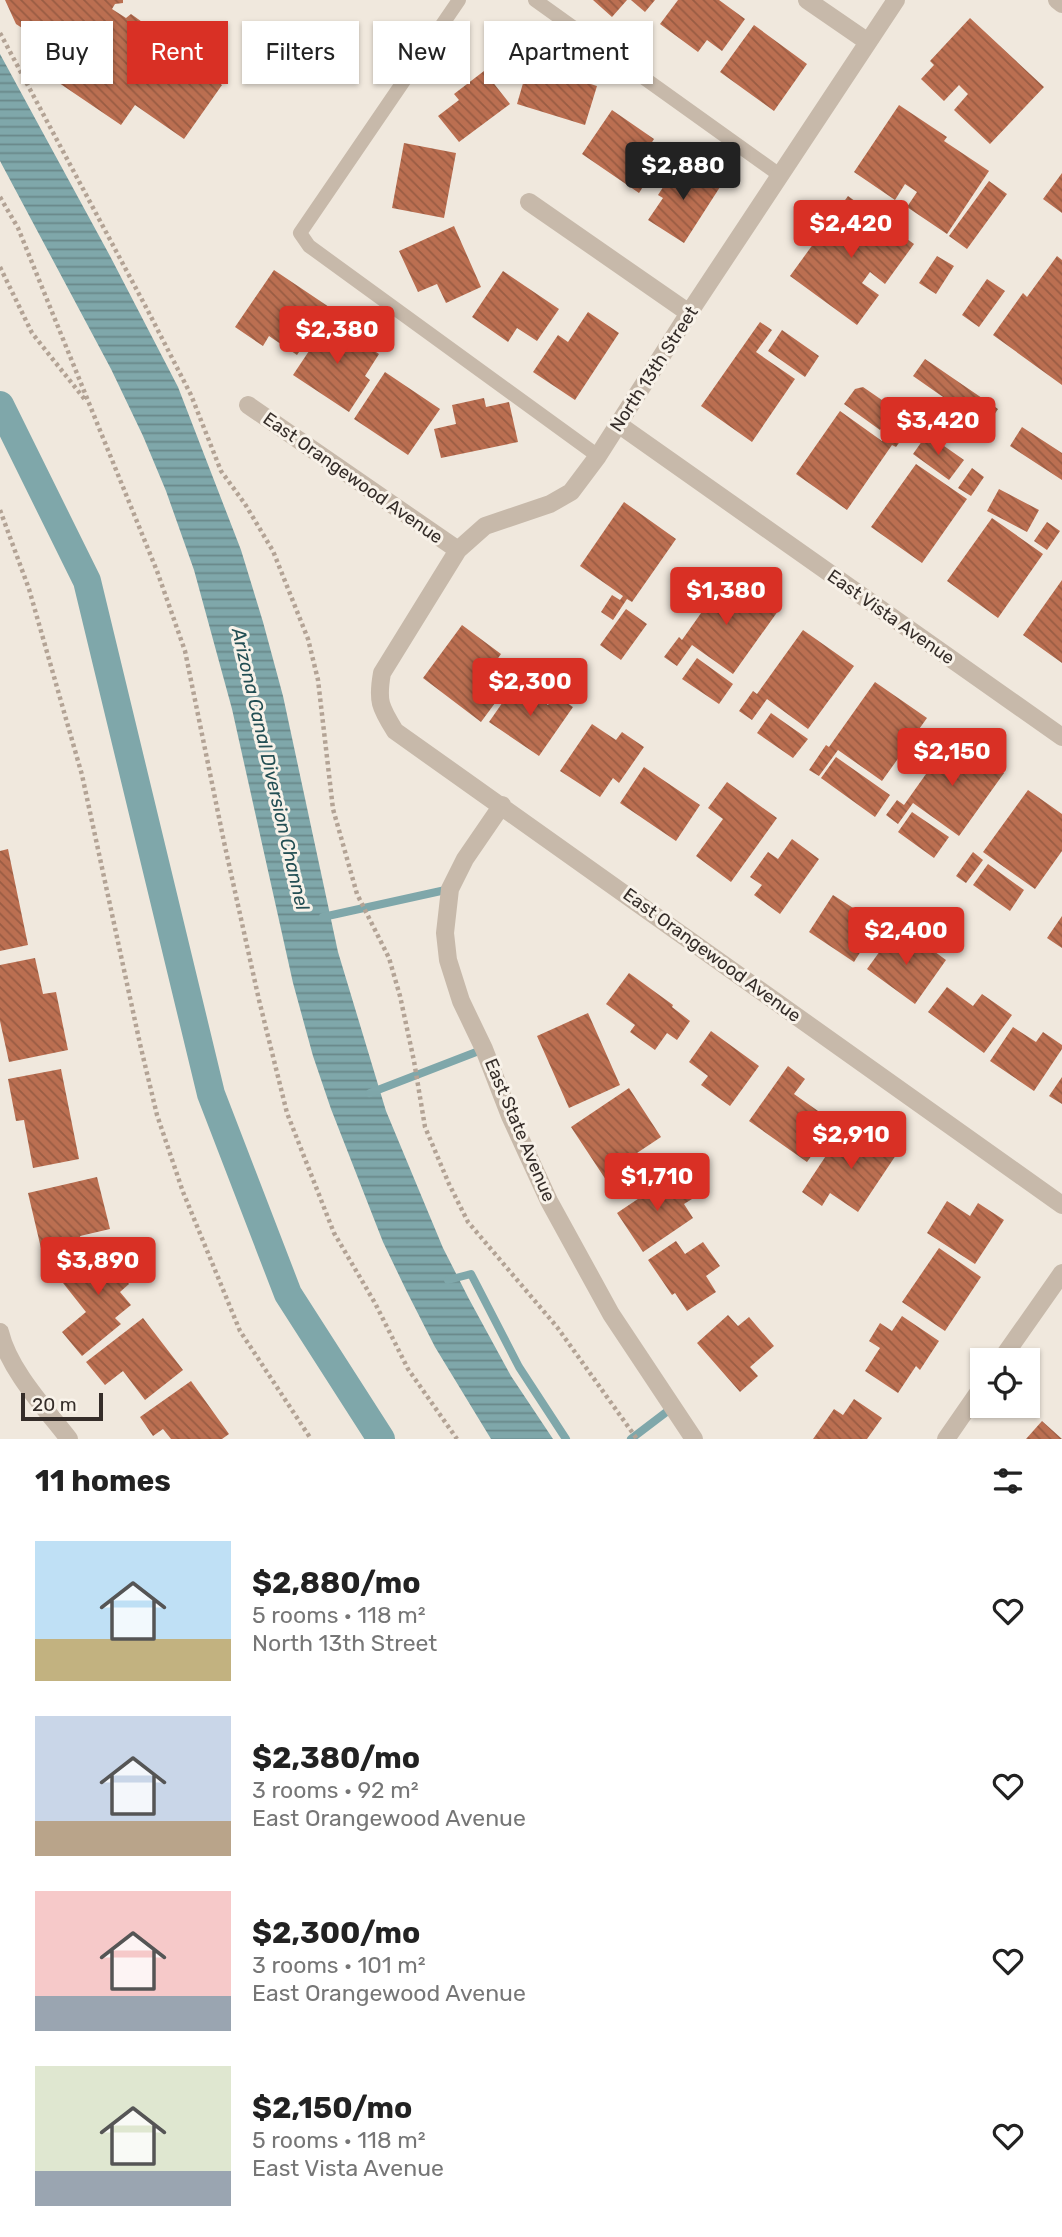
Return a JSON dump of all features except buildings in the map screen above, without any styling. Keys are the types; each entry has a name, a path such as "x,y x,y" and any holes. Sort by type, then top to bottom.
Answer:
{"street":[{"path":"807,0 868,42"},
{"name":"North 13th Street","path":"379,692 382,673 458,550 485,526 550,504 571,492 598,456 896,0"},
{"path":"1057,0 1062,4"},
{"path":"529,202 689,313"},
{"name":"East Orangewood Avenue","path":"248,405 458,550"},
{"name":"East Vista Avenue","path":"618,424 1062,737"},
{"name":"East Orangewood Avenue","path":"379,692 382,710 395,731 1062,1205"},
{"name":"East State Avenue","path":"502,805 465,859 450,889 445,933 448,960 461,1001 484,1049 509,1116 549,1201 611,1314 694,1439"},
{"path":"1009,1348 1062,1273"},
{"path":"0,1332 2,1353 69,1439"},
{"path":"946,1439 970,1404"}],"lane":[{"path":"458,0 300,233 309,246 598,456"},
{"path":"535,0 781,176"}],"path":[{"path":"0,33 191,395 221,471 245,504 273,551 308,639 318,680 333,809 357,894 389,958 414,1061 425,1127 449,1184 468,1222 558,1327 637,1439"},
{"path":"0,197 18,228 158,571 185,652 233,882 287,1113 334,1233 375,1303 408,1369 457,1439"},
{"path":"0,267 32,333 89,404"},
{"path":"0,510 29,589 82,775 157,1115 183,1192 240,1331 311,1439"}],"water":[{"name":"Arizona Canal Diversion Channel","path":"0,54 178,387 241,550 263,622 283,696 338,952 386,1111 443,1248 511,1376 553,1439 491,1439 435,1347 383,1242 313,1056 293,983 232,709 194,570 143,436 111,369 0,161"}],"waterway":[{"path":"0,405 87,581 211,1094 288,1294 381,1439"},
{"path":"323,917 450,889"},
{"path":"370,1093 484,1049"},
{"path":"448,1280 471,1274 519,1367 566,1439"},
{"path":"631,1439 673,1407"}]}
